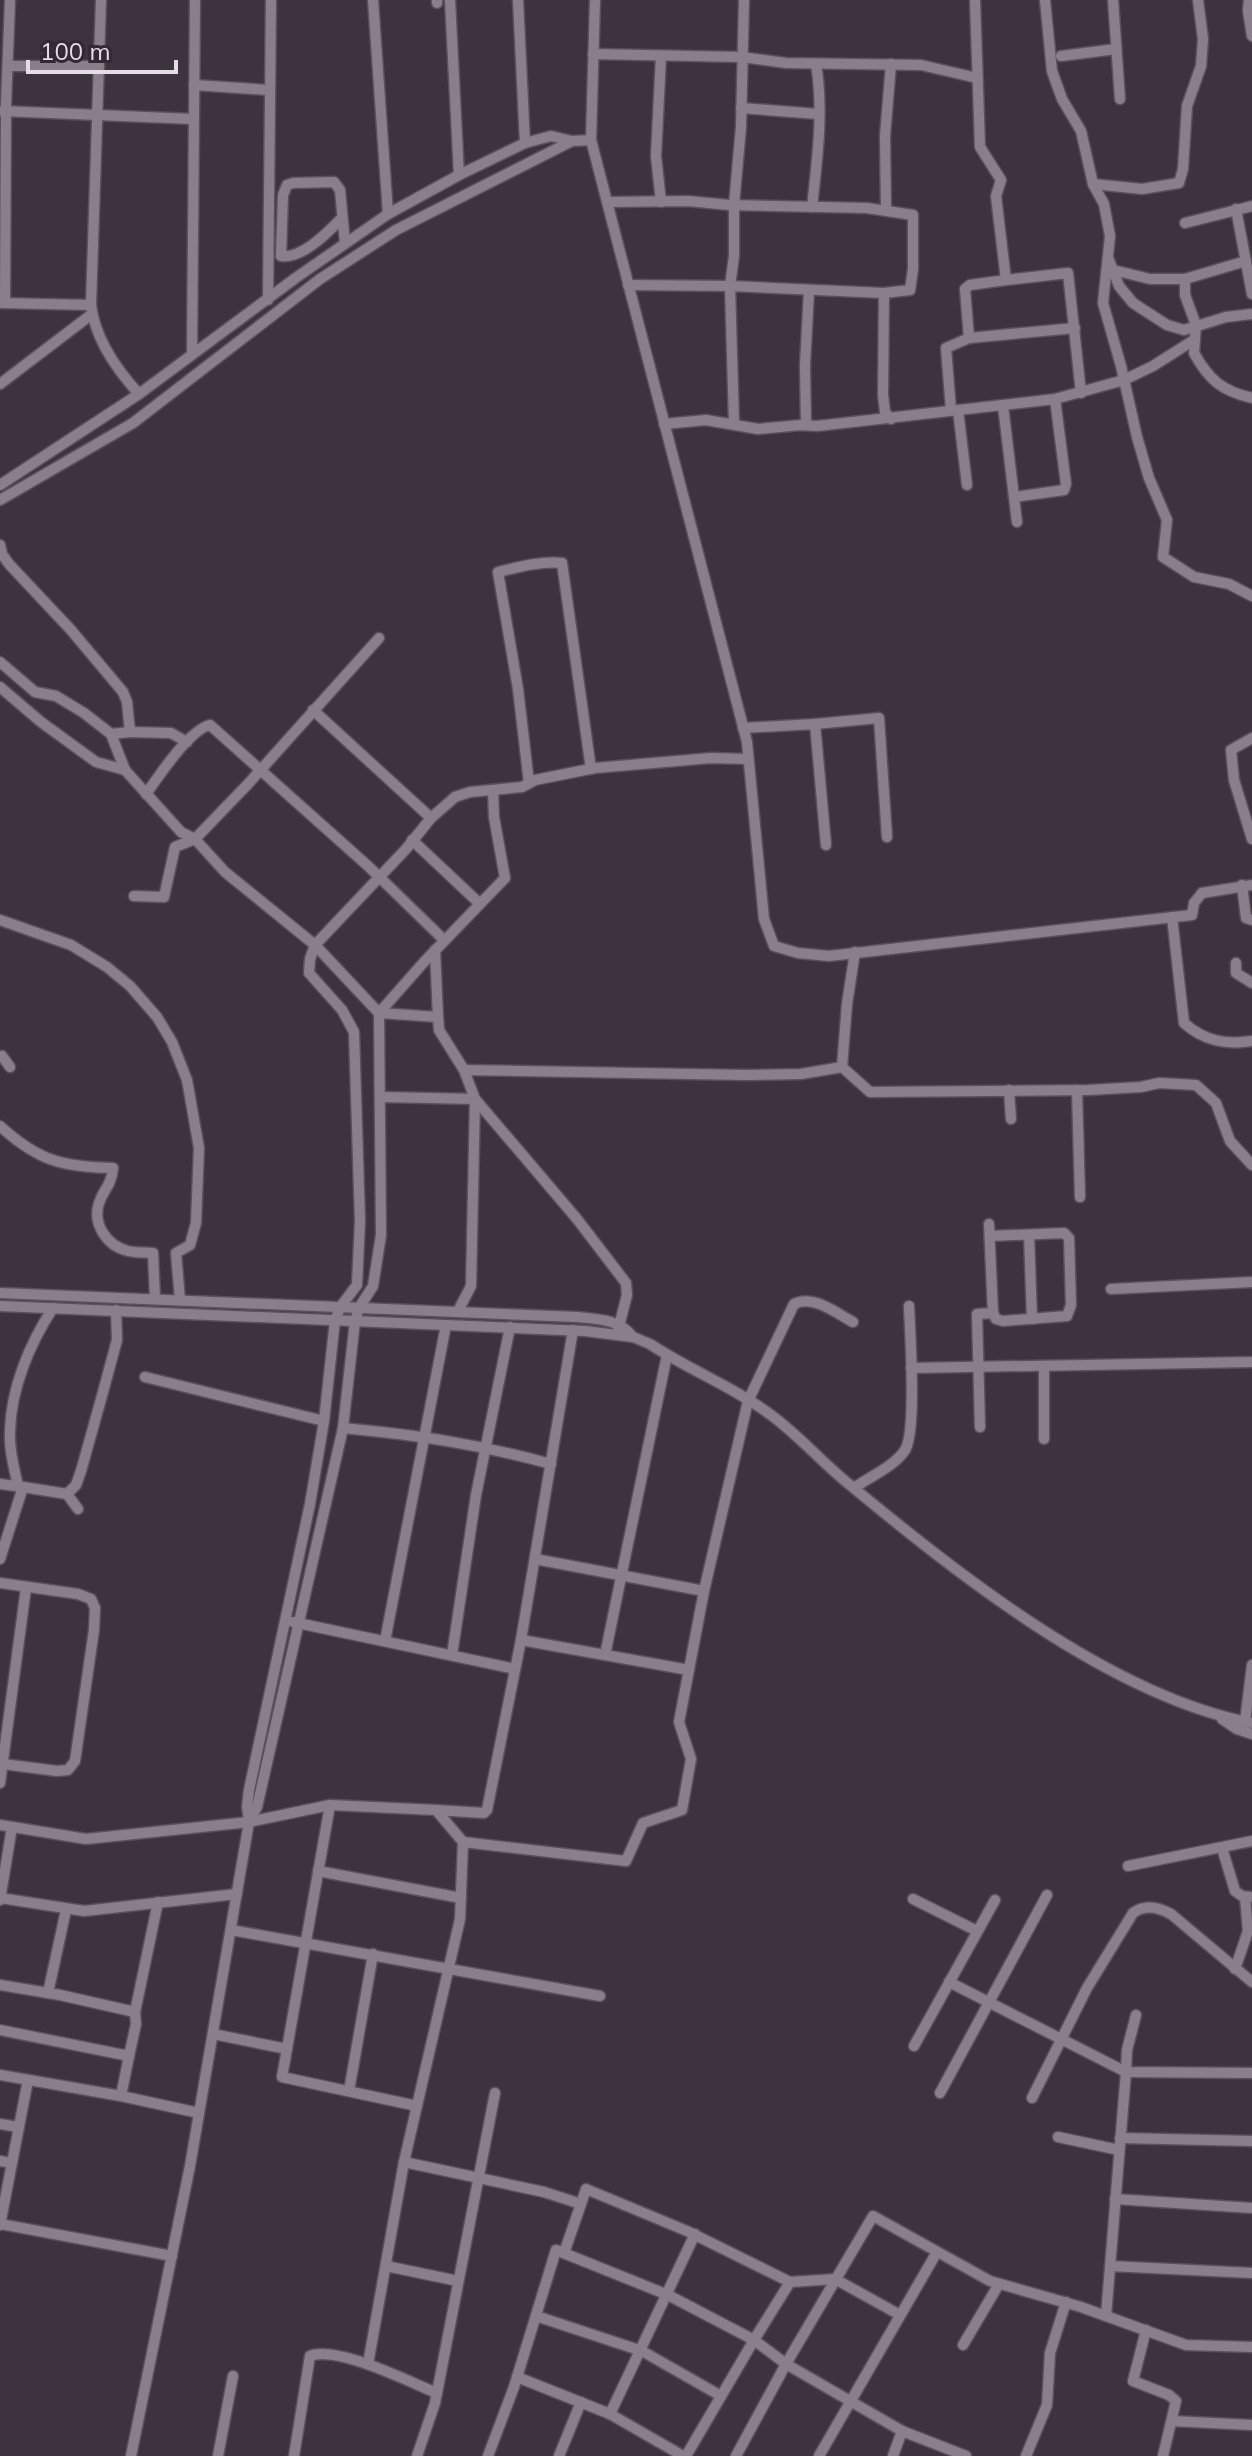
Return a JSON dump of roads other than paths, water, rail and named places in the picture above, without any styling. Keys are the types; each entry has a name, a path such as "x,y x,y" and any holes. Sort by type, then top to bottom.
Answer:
{"street":[{"path":"10,0 9,66 3,111 2,303 91,309"},
{"path":"101,0 91,309 110,356 139,394"},
{"path":"192,354 195,0"},
{"path":"268,300 271,0"},
{"path":"373,0 388,214"},
{"path":"450,0 459,175"},
{"path":"518,0 525,143"},
{"path":"595,0 591,140 743,728 764,919 774,946 813,955 855,952 1192,915 1193,906 1202,893 1247,885 1246,918 1252,920"},
{"path":"734,423 730,286 734,256 744,0"},
{"path":"975,0 980,147 1001,180 996,196 1006,280"},
{"path":"1045,0 1052,71 1062,99 1081,131 1093,184 1104,204 1110,236 1103,303 1149,478 1167,520 1163,557 1194,577 1229,584 1252,596"},
{"path":"1113,0 1120,99"},
{"path":"1093,184 1142,189 1179,183 1183,169 1187,106 1201,66 1203,39 1198,0"},
{"path":"1249,0 1252,36"},
{"path":"1061,56 1116,49"},
{"path":"593,54 741,57 816,64 921,65 977,78"},
{"path":"661,56 656,156 661,202"},
{"path":"812,207 819,82 816,64"},
{"path":"886,210 885,136 891,64"},
{"path":"9,66 99,66"},
{"path":"194,85 269,90"},
{"path":"741,108 818,114"},
{"path":"3,111 193,119"},
{"path":"0,485 139,394 388,214 525,143 551,136 572,141 591,140"},
{"path":"0,500 133,423 320,279 396,230 572,141"},
{"path":"341,219 314,242 288,257 281,256 283,195 287,185 334,182 340,190 345,243"},
{"path":"607,202 688,201 886,210 913,215 910,290 884,293 628,285"},
{"path":"1185,223 1252,206"},
{"path":"1236,209 1252,292"},
{"path":"314,242 322,260"},
{"path":"1108,256 1119,286 1133,303 1167,325 1184,330 1252,314"},
{"path":"288,257 297,277"},
{"path":"1113,270 1150,279 1185,279 1246,261"},
{"path":"969,338 965,289 970,285 1068,273 1081,393"},
{"path":"1185,279 1185,295 1196,325 1194,353 1213,380 1229,393 1252,398"},
{"path":"806,425 809,291"},
{"path":"884,293 883,395 885,412 891,419"},
{"path":"0,384 91,309"},
{"path":"967,485 946,348 969,338 1075,328"},
{"path":"664,424 706,420 758,429 891,419 1055,399 1124,380 1194,340"},
{"path":"1014,497 1064,490 1066,484 1055,399"},
{"path":"1003,406 1017,522"},
{"path":"0,545 9,564 119,685 127,702 130,732"},
{"path":"529,783 518,689 498,572 520,567 562,563 591,769"},
{"path":"134,896 164,897 173,850 195,839 379,638"},
{"path":"0,662 35,692 56,696 111,734 125,770 181,832 195,839 225,872 315,945 379,1013 381,1235 373,1286 355,1321 343,1428 257,1807 249,1822"},
{"path":"0,687 96,762 125,770"},
{"path":"23,706 35,692"},
{"path":"313,710 431,818"},
{"path":"743,728 879,718 887,837"},
{"path":"815,724 826,845"},
{"path":"146,794 187,742 203,727 210,725 379,877 444,940"},
{"path":"111,734 171,733 187,742"},
{"path":"1252,738 1231,750 1234,780 1252,839"},
{"path":"131,2456 213,2034 249,1822 249,1790 286,1621 324,1421 335,1320 357,1285 360,1221 354,1032 342,1010 309,973 315,945 431,818 455,797 470,792 522,787 569,771 711,758 748,759"},
{"path":"379,1013 505,878 494,817 493,790"},
{"path":"412,840 479,903"},
{"path":"1172,917 1184,1023 1193,1031 1224,1043 1252,1041"},
{"path":"0,920 71,945 130,986 157,1017 183,1064 199,1148 196,1223 190,1245 176,1253 180,1300"},
{"path":"435,950 439,1030 464,1070 475,1099 626,1283 627,1295 618,1330"},
{"path":"842,1067 855,952"},
{"path":"1236,963 1236,973 1252,983"},
{"path":"379,1013 438,1017"},
{"path":"0,1057 10,1067"},
{"path":"464,1070 746,1075 801,1074 842,1067"},
{"path":"842,1067 870,1092 1077,1090 1141,1087 1159,1083 1196,1085 1216,1103 1230,1141 1252,1165"},
{"path":"1009,1090 1011,1119"},
{"path":"1077,1090 1080,1197"},
{"path":"382,1097 475,1099"},
{"path":"458,1311 471,1286 475,1099"},
{"path":"0,1126 43,1157 72,1167 113,1168 111,1184 99,1203 99,1224 111,1243 128,1251 153,1253 155,1299"},
{"path":"989,1224 993,1313 999,1321 1063,1317 1071,1309 1069,1238 1064,1233 990,1236"},
{"path":"1029,1235 1032,1319"},
{"path":"1111,1289 1252,1282"},
{"path":"0,1293 458,1311 606,1320 618,1330 771,1414 854,1488 977,1584 1097,1662 1189,1706 1247,1726 1252,1665"},
{"path":"463,1842 626,1861 643,1823 682,1810 691,1759 679,1722 704,1591 748,1401 794,1304 803,1299 814,1301 853,1322"},
{"path":"0,1306 618,1330"},
{"path":"854,1488 903,1453 910,1440 909,1306"},
{"path":"0,1559 20,1487 10,1444 11,1415 32,1342 53,1308"},
{"path":"67,1494 76,1485 81,1471 117,1340 116,1310"},
{"path":"980,1427 977,1314 993,1313"},
{"path":"385,1641 446,1325"},
{"path":"452,1655 486,1446 510,1327"},
{"path":"0,1825 86,1839 249,1822 330,1805 484,1813 521,1640 573,1330"},
{"path":"605,1655 667,1355"},
{"path":"911,1368 1252,1362"},
{"path":"1044,1368 1044,1439"},
{"path":"145,1377 324,1421"},
{"path":"343,1428 486,1446 551,1464"},
{"path":"0,1484 67,1494 78,1509"},
{"path":"535,1559 704,1591"},
{"path":"0,1583 78,1594 91,1599 95,1608 75,1761 68,1770 57,1771 3,1764"},
{"path":"0,1783 5,1696 26,1588"},
{"path":"286,1621 515,1669"},
{"path":"521,1640 689,1670"},
{"path":"330,1805 282,2077 417,2106"},
{"path":"368,2364 404,2162 460,1919 463,1842 436,1810"},
{"path":"12,1827 0,1899 66,1910 105,1910 237,1894"},
{"path":"1128,1866 1252,1841"},
{"path":"1222,1848 1235,1891 1249,1897 1248,1931 1235,1969"},
{"path":"318,1871 461,1898"},
{"path":"940,2093 1047,1895"},
{"path":"913,1899 977,1931"},
{"path":"914,2046 995,1900"},
{"path":"121,2096 158,1902"},
{"path":"1032,2098 1094,1976 1133,1913 1139,1909 1160,1909 1171,1914 1252,1982"},
{"path":"48,1993 66,1910"},
{"path":"231,1930 600,1996"},
{"path":"349,2091 373,1954"},
{"path":"949,1982 1126,2072 1252,2073"},
{"path":"0,1985 135,2012"},
{"path":"1106,2316 1127,2050 1136,2015"},
{"path":"0,2030 129,2056"},
{"path":"213,2034 287,2049"},
{"path":"0,2075 199,2113"},
{"path":"28,2080 0,2224 172,2256"},
{"path":"417,2456 437,2393 495,2093"},
{"path":"0,2124 18,2127"},
{"path":"1058,2137 1119,2150"},
{"path":"1120,2138 1252,2141"},
{"path":"0,2161 12,2163"},
{"path":"404,2162 544,2192 581,2204"},
{"path":"564,2253 586,2189 695,2234 790,2282 835,2279 900,2315"},
{"path":"1115,2199 1252,2208"},
{"path":"736,2456 873,2216 999,2284 1066,2302 1186,2345 1252,2347"},
{"path":"610,2414 695,2234"},
{"path":"488,2456 517,2377 556,2250 668,2295 754,2340 786,2364 902,2431 961,2455"},
{"path":"819,2456 937,2252"},
{"path":"386,2266 458,2281"},
{"path":"1110,2266 1252,2273"},
{"path":"517,2377 610,2414 685,2456 790,2282"},
{"path":"963,2345 999,2284"},
{"path":"1026,2456 1047,2405 1050,2353 1066,2302"},
{"path":"536,2316 642,2351 721,2396"},
{"path":"1146,2330 1133,2381 1175,2398 1163,2456"},
{"path":"294,2456 310,2356 320,2352 368,2364 437,2393"},
{"path":"221,2455 233,2376"},
{"path":"559,2456 581,2402"},
{"path":"1172,2421 1252,2425"},
{"path":"893,2456 902,2431"}]}
